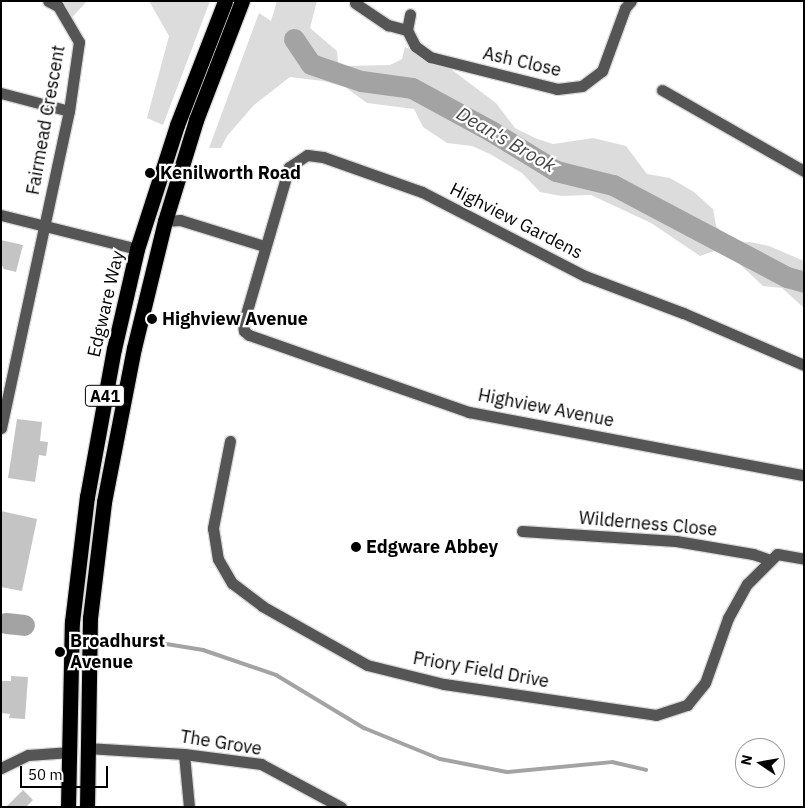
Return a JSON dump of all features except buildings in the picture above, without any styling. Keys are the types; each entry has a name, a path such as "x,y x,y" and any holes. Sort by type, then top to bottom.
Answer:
{"highway":[{"name":"Edgware Way","path":"68,807 67,752 72,622 87,497 114,349 137,248 176,125 225,1"},
{"name":"A41","path":"87,807 90,618 104,502 134,348 165,221 199,111 242,1"}],"street":[{"name":"Fairmead Crescent","path":"1,428 69,111 79,42 58,6 48,1"},
{"path":"355,3 388,25 407,30 410,14"},
{"name":"Ash Close","path":"407,30 415,46 430,57 542,88 570,89 582,86 602,71 624,3"},
{"path":"662,90 804,171"},
{"path":"1,93 69,111"},
{"name":"Highview Gardens","path":"264,246 289,167 308,156 323,157 422,192 577,272 683,313 804,365"},
{"path":"1,215 137,248"},
{"path":"165,221 180,220 264,246"},
{"name":"Highview Avenue","path":"264,246 243,324 244,331 249,335 469,412 804,476"},
{"name":"Priory Field Drive","path":"230,441 213,528 218,559 232,583 262,606 367,665 444,684 656,715 687,705 705,683 728,618 747,584 770,560"},
{"name":"Wilderness Close","path":"522,531 676,541 753,554 770,560"},
{"path":"770,560 776,554 804,559"},
{"name":"The Grove","path":"87,748 184,754 261,764 341,807"},
{"path":"3,763 28,755 67,752"},
{"path":"184,754 189,807"}],"shaded area":[{"path":"52,1 87,1 67,23"},
{"path":"149,1 210,1 163,125 147,118 169,36"},
{"path":"277,1 317,1 310,28 337,51 338,62 344,66 390,65 402,59 405,47 444,64 496,103 515,128 535,138 553,144 593,138 626,146 647,174 670,178 694,192 713,209 716,226 725,235 717,250 700,256 651,223 591,195 561,196 540,192 522,173 490,154 472,146 447,143 423,127 414,109 367,103 345,87 323,81 290,77 254,105 227,136 221,148 209,148 259,13 271,21"},
{"path":"750,242 769,246 804,261 804,308 782,288 763,286 732,257 738,243"}],"waterway":[{"name":"Dean's Brook","path":"294,39 311,64 361,81 412,88 491,131 556,171 613,185 787,277 804,282"},
{"path":"6,623 24,625"},
{"path":"154,642 203,650 276,675 364,728 440,759 507,772 612,762 646,770"}],"place":[{"name":"Kenilworth Road","path":"150,173"},
{"name":"Highview Avenue","path":"152,319"},
{"name":"Edgware Abbey","path":"356,547"},
{"name":"Broadhurst Avenue","path":"60,652"}]}
